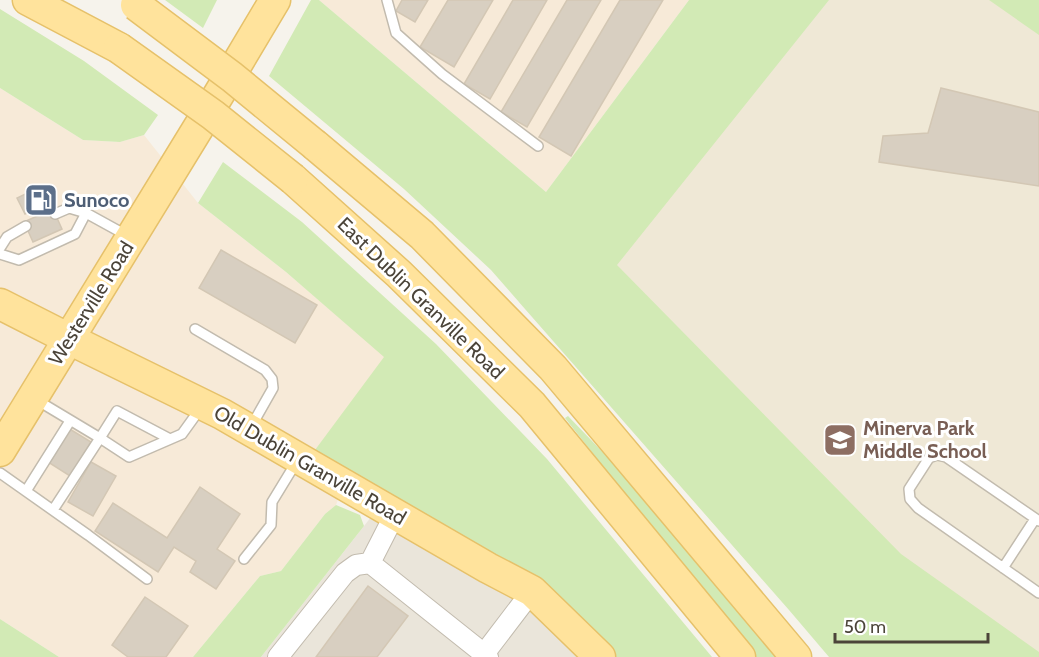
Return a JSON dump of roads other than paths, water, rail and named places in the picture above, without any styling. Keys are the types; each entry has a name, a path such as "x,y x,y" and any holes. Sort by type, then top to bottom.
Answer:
{"main road":[{"path":"28,0 119,48"},
{"name":"East Dublin Granville Road","path":"44,0 119,48 213,115 293,179 399,274 532,405 740,657"},
{"name":"Westerville Road","path":"0,451 275,0"},
{"path":"131,2 232,77 422,235 553,368 796,657"},
{"name":"Old Dublin Granville Road","path":"0,303 204,405 532,591 600,657"}],"street":[{"path":"370,563 395,514"},
{"path":"278,657 345,573 356,565 370,563 486,655 532,591"}],"lane":[{"path":"387,0 396,33 442,74 538,146"},
{"path":"55,214 69,208 86,213 131,238"},
{"path":"0,254 19,260 75,234 86,213"},
{"path":"0,248 7,237 26,226"},
{"path":"195,329 265,370 272,379 273,388 249,430"},
{"path":"33,398 129,457 182,434 204,405"},
{"path":"53,510 117,411 170,440"},
{"path":"26,491 70,421"},
{"path":"1003,568 1037,520 946,457 937,455 929,458 909,489 910,499 918,508 1003,568 1039,592"},
{"path":"244,559 271,525 272,501 298,458"},
{"path":"0,473 147,579"}],"place":[{"name":"Sunoco","path":"41,200"},
{"name":"Minerva Park Middle School","path":"840,440"}]}
